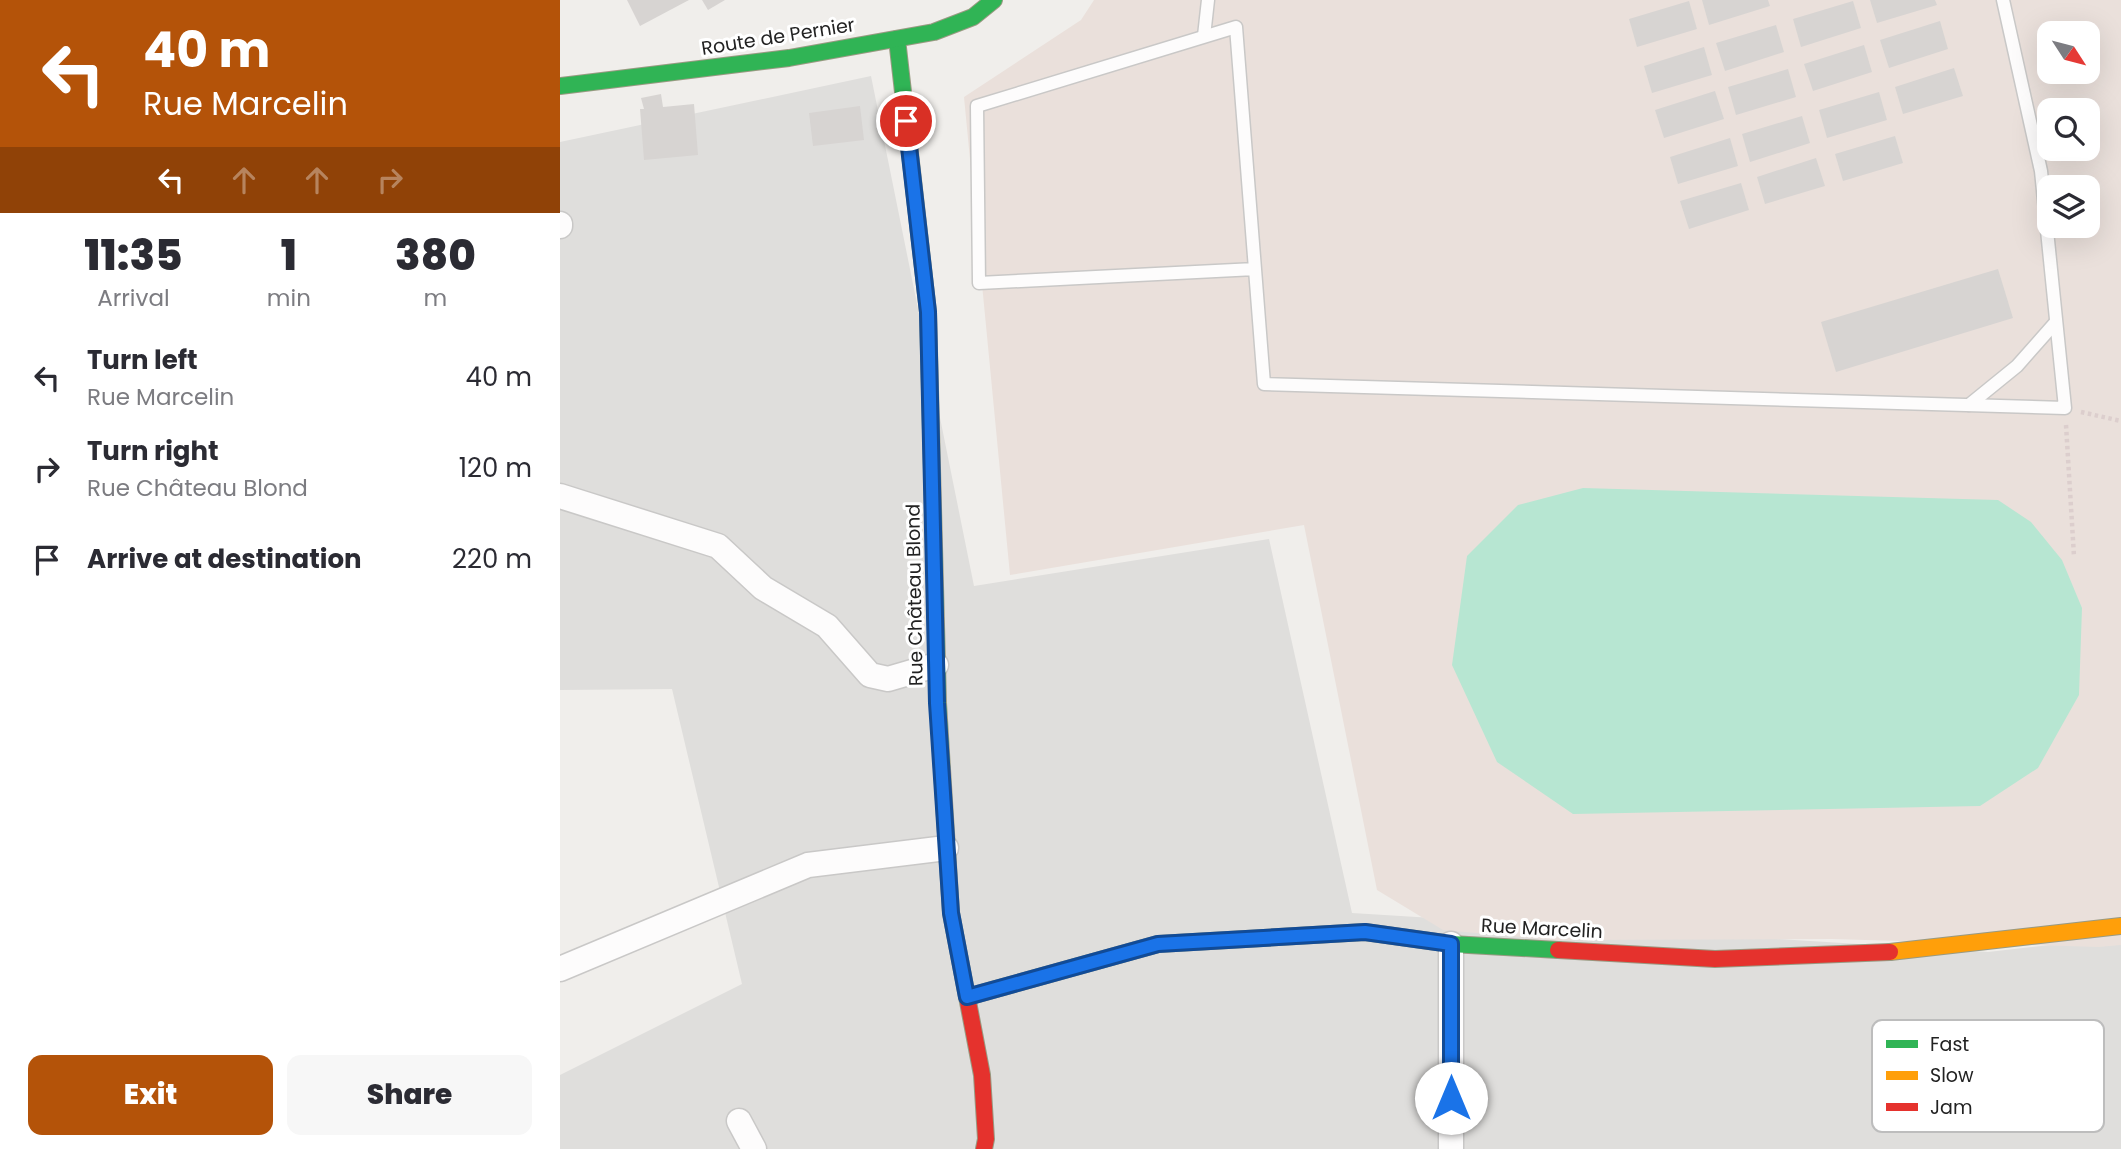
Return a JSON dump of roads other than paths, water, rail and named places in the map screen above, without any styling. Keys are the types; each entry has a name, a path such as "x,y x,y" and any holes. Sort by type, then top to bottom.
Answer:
{"street":[{"name":"Route de Pernier","path":"560,86 789,58 934,32 973,17 994,0"},
{"name":"Rue Château Blond","path":"897,39 928,312 936,665 951,913 982,1075 986,1139 984,1149"},
{"path":"560,496 718,546 763,588 827,626 870,675 888,679 936,665"},
{"path":"560,970 808,865 947,848"},
{"name":"Rue Marcelin","path":"967,997 1158,944 1365,932 1451,944 1715,958 1890,952 2121,926"},
{"path":"1451,944 1451,1149"},
{"path":"738,1121 754,1149"}],"lane":[{"path":"1204,36 1208,0"},
{"path":"1255,269 979,283 977,106 1236,27 1255,269 1264,384 2065,408 2041,171 2003,0"},
{"path":"1969,405 2017,366 2055,323"}]}
